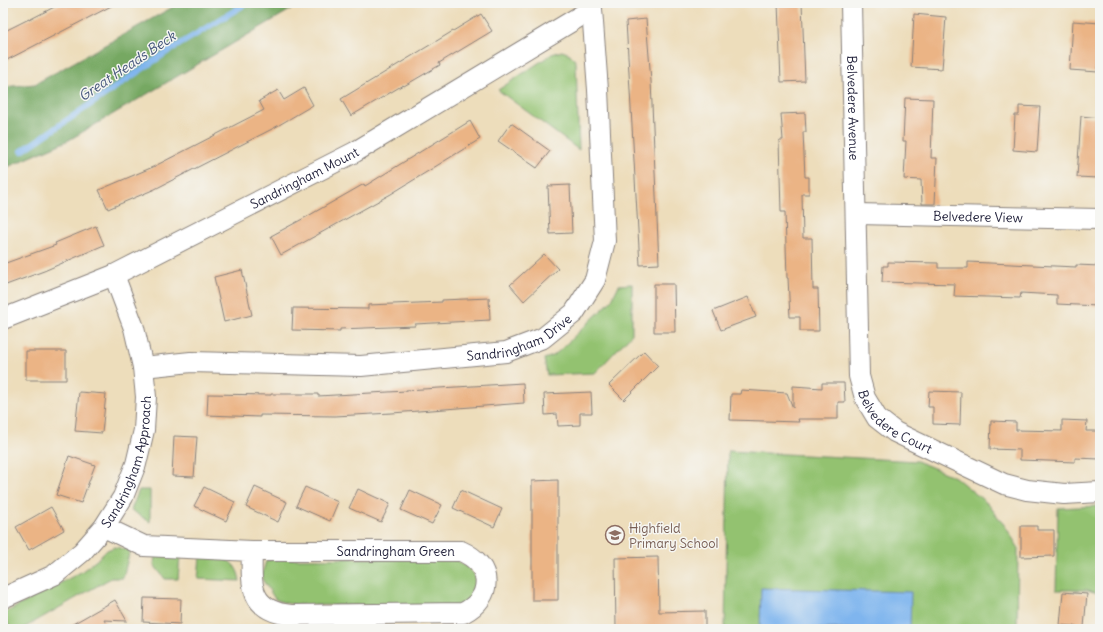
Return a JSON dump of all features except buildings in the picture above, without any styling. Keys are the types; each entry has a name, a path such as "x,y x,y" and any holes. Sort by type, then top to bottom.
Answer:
{"street":[{"name":"Belvedere Avenue","path":"851,3 856,214"},
{"name":"Sandringham Mount","path":"3,319 114,275 355,152 590,6"},
{"name":"Sandringham Drive","path":"143,367 191,362 361,366 506,352 543,338 574,313 595,280 605,241 598,90 590,6"},
{"name":"Belvedere View","path":"856,214 1100,219"},
{"name":"Belvedere Court","path":"856,214 860,376 865,398 877,418 895,432 1004,484 1027,490 1064,494 1100,492"},
{"name":"Sandringham Approach","path":"3,598 54,575 82,552 104,527 123,497 136,464 144,430 146,397 143,367 134,328 114,275"},
{"name":"Sandringham Green","path":"104,527 144,546 252,551 461,551 470,555 478,562 484,571 486,581 484,591 476,604 463,613 278,614 267,608 258,599 253,588 251,575 252,551"}],"green space":[{"path":"180,3 302,3 69,140 3,169 3,87 35,84"},
{"path":"562,51 570,54 576,62 579,150 498,90 552,54"},
{"path":"632,284 632,334 595,373 547,375 544,359 553,356 559,351 611,301 619,285"},
{"path":"728,451 917,461 955,477 988,504 1005,526 1018,547 1017,629 725,629"},
{"path":"139,490 150,490 150,522 131,510"},
{"path":"1100,506 1100,594 1088,590 1056,590 1058,508"},
{"path":"115,547 130,550 123,578 111,578 22,629 11,629 3,614 81,572 107,550"},
{"path":"155,555 180,556 178,579 165,579 154,565"},
{"path":"200,556 220,558 231,563 238,573 240,581 198,579"},
{"path":"453,558 473,573 477,582 474,591 465,604 453,606 299,605 285,603 275,599 262,579 266,561 275,559"}],"water":[{"path":"761,588 911,592 910,629 760,629"}],"waterway":[{"name":"Great Heads Beck","path":"22,151 167,52 247,3"}],"place":[{"name":"Highfield Primary School","path":"615,535"}]}
